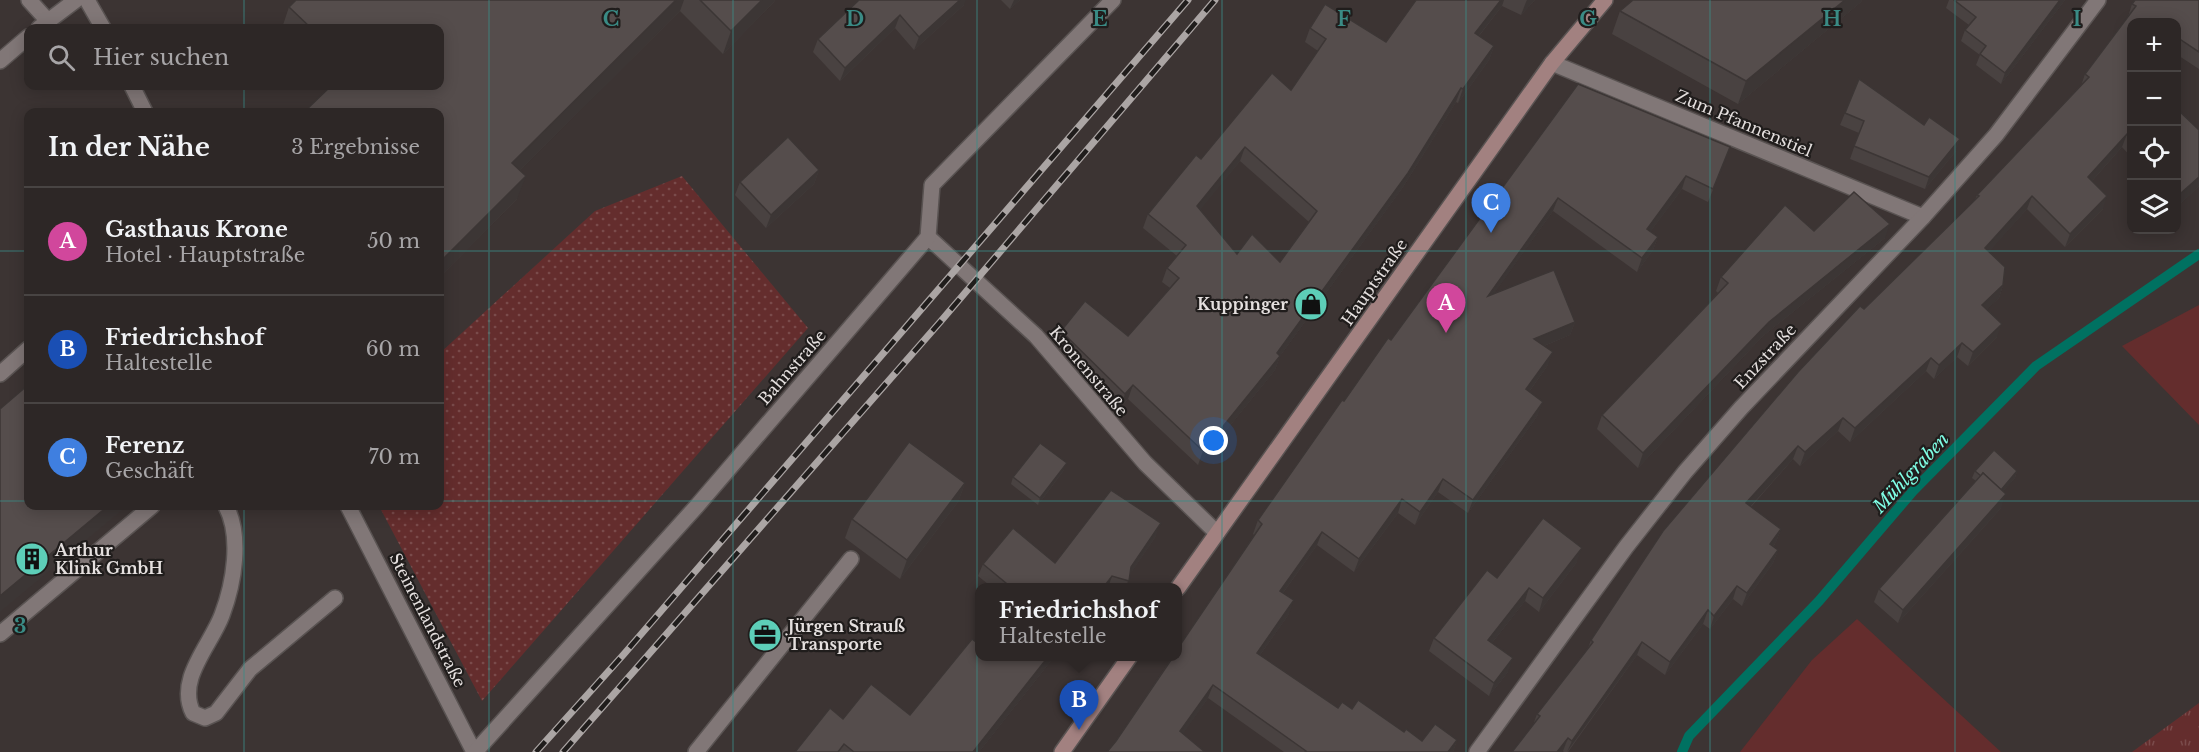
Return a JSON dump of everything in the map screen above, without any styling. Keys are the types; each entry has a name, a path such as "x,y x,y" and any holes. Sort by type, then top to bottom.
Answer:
{"street":[{"path":"29,0 42,24"},
{"path":"44,24 76,0"},
{"path":"87,0 101,24"},
{"path":"928,237 932,185 1113,0"},
{"name":"Hauptstraße","path":"1182,583 1552,63 1605,0"},
{"name":"Enzstraße","path":"1477,752 1626,547 1685,472 1811,333 1923,217 1996,135 2098,0"},
{"path":"0,61 24,40"},
{"name":"Zum Pfannenstiel","path":"1552,63 1923,217"},
{"path":"134,90 143,108"},
{"name":"Kronenstraße","path":"928,237 1036,336 1145,463 1218,533"},
{"name":"Bahnstraße","path":"474,752 696,507 928,237"},
{"path":"0,374 24,353"},
{"path":"0,634 147,510"},
{"path":"227,510 234,528 236,550 222,617 194,668 188,704 193,713 205,718 216,713 250,669 335,598"},
{"name":"Steinenlandstraße","path":"350,510 474,752"},
{"path":"696,752 852,559"},
{"path":"1062,752 1127,661"}],"green space":[{"path":"682,176 808,328 482,701 381,510 444,510 444,349 595,211"},
{"path":"2199,305 2199,425 2122,346"},
{"path":"1857,619 2001,752 1740,752 1812,660"},
{"path":"2199,703 2199,752 2132,752"}],"building":[{"path":"296,0 676,0 512,163 526,176 444,258 444,108 308,108 327,90 444,90 444,24 307,24 289,7"},
{"path":"700,0 762,0 731,31"},
{"path":"859,0 960,0 919,37 900,15 845,68 818,39"},
{"path":"1416,0 1501,0 1475,33 1494,46 1463,89 1461,88 1408,173 1277,353 1280,356 1203,451 1133,385 1125,394 1061,331 1085,301 1128,336 1179,278 1167,268 1186,245 1148,214 1196,155 1201,159 1272,73 1291,90 1326,39 1310,28 1325,4 1386,42","holes":["1245,147 1317,211 1280,262 1252,234 1237,254 1197,206"]},
{"path":"1633,0 1845,0 1746,81 1620,11"},
{"path":"1954,0 2060,0 2005,73 1980,54 1986,46 1965,30 1976,17"},
{"path":"2135,0 2199,0 2199,52 2181,40 2181,18 2127,18 2136,6 2132,4"},
{"path":"2127,18 2127,134 2088,177 2107,196 2070,234 2032,196 1985,248 2005,267 2003,285 1982,305 2002,324 1973,352 1962,343 1939,365 1931,358 1855,428 1843,418 1805,452 1798,446 1746,503 1781,529 1770,544 1778,550 1747,593 1737,586 1714,616 1708,610 1670,662 1642,642 1572,741 1568,738 1557,752 1512,752 1540,716 1537,714 1593,642 1591,640 1663,531 1798,372 1860,306 1864,309 1979,196 1977,195 2089,77 2085,74"},
{"path":"1859,79 1924,125 1929,117 1960,139 1929,177 1854,146 1864,121 1845,113"},
{"path":"1578,84 1730,147 1713,189 1686,176 1647,229 1658,237 1642,258 1558,198 1488,296 1554,270 1575,322 1534,339 1553,352 1526,389 1543,402 1473,500 1443,479 1420,512 1402,499 1359,559 1322,532 1280,591 1294,600 1257,653 1338,708 1342,702 1352,709 1358,700 1404,732 1406,729 1422,741 1435,724 1457,740 1448,752 1305,752 1213,685 1180,731 1205,752 1107,752 1170,661 1182,661 1182,642 1262,524 1258,520 1342,400 1344,401 1388,338 1391,340"},
{"path":"2181,113 2199,130 2199,177 2181,193"},
{"path":"788,137 819,170 771,215 740,182"},
{"path":"1854,192 1890,224 1769,322 1643,453 1602,415 1728,283 1721,277 1785,205 1814,231"},
{"name":"Arthur Klink GmbH","path":"24,388 24,510 103,510 0,596 0,409"},
{"path":"909,442 965,483 907,560 852,519"},
{"path":"1040,443 1067,463 1040,498 1013,477"},
{"path":"1994,450 2017,471 2001,490 1983,473 1981,476 1975,471"},
{"path":"1983,473 2006,494 1903,610 1879,589"},
{"path":"1111,490 1161,523 1131,567 1129,581 1112,576 1107,583 1006,583 983,564 1013,528 1055,563"},
{"path":"1543,518 1582,548 1543,598 1529,588 1488,640 1513,658 1494,683 1434,638 1487,570 1497,578"},
{"path":"972,639 975,641 975,661 1045,661 973,752 854,752 844,744 838,752 795,752 830,708 843,719 871,684 910,715"}],"waterway":[{"name":"Mühlgraben","path":"1682,752 1689,736 1819,601 1913,491 2036,366 2199,254"}],"railway":[{"path":"536,752 624,654 1188,0"},
{"path":"563,752 941,321 1215,0"}],"place":[{"name":"Ferenz","path":"1491,233"},
{"name":"Kuppinger","path":"1311,304"},
{"name":"Gasthaus Krone","path":"1446,333"},
{"name":"Arthur Klink GmbH","path":"32,559"},
{"name":"Jürgen Strauß Transporte","path":"765,635"},
{"name":"Friedrichshof","path":"1079,730"}]}
